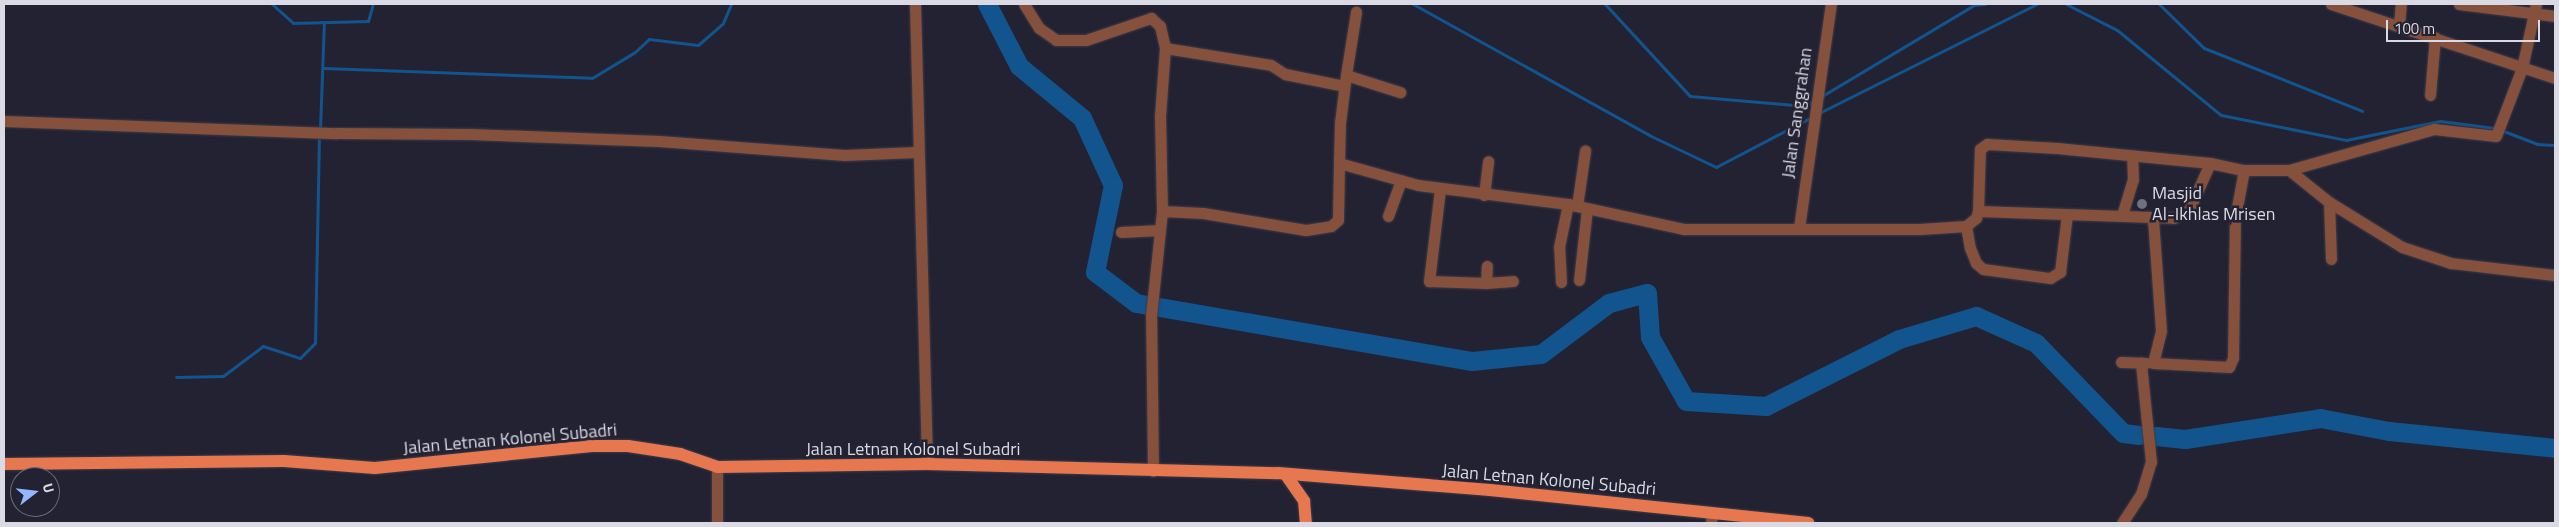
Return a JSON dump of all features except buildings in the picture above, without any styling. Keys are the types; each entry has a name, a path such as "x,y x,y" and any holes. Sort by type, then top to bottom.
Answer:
{"main road":[{"name":"Jalan Letnan Kolonel Subadri","path":"4,464 284,461 376,468 601,446 654,449 717,467 927,464 1310,476 1490,490 1711,518 1808,523"},
{"path":"1286,475 1304,502"},
{"path":"1306,523 1304,502 1310,476"}],"street":[{"path":"915,4 917,152 927,464"},
{"path":"1024,4 1039,28 1056,40 1086,40 1151,18 1158,22 1165,48 1160,116 1162,211 1151,316 1153,471"},
{"name":"Jalan Sanggrahan","path":"1799,228 1831,4"},
{"path":"2332,4 2399,24 2555,78"},
{"path":"2399,24 2401,4"},
{"path":"2459,4 2535,9 2555,16"},
{"path":"1339,163 1440,189 1577,206 1684,229 1920,229 1966,226 1976,218 1978,210 1980,149 1987,144 2210,163 2244,170 2290,170 2434,129 2492,137 2499,132 2504,121 2522,68 2535,9"},
{"path":"1162,211 1203,212 1306,230 1331,226 1338,220 1339,163 1345,81 1356,12"},
{"path":"2430,95 2435,37"},
{"path":"1165,48 1271,66 1285,74 1345,81 1400,92"},
{"path":"4,121 659,141 844,155 917,152"},
{"path":"1579,280 1577,206 1585,151"},
{"path":"2122,216 2132,180 2132,156"},
{"path":"1484,195 1488,161"},
{"path":"1978,210 2153,219 2174,218 2189,210 2210,163"},
{"path":"2121,362 2222,368 2232,365 2235,218 2244,170"},
{"path":"2290,170 2329,202 2402,247 2451,263 2555,275"},
{"path":"1388,216 1401,180"},
{"path":"1440,189 1429,281 1513,282"},
{"path":"2329,202 2331,259"},
{"path":"1561,282 1560,247 1577,206"},
{"path":"1966,226 1970,248 1976,263 1983,269 2050,278 2060,272 2067,214"},
{"path":"2153,219 2160,331 2153,364"},
{"path":"1121,232 1160,230"},
{"path":"1486,283 1487,266"},
{"path":"2122,523 2141,494 2151,462 2141,363"},
{"path":"717,467 717,523"}],"waterway":[{"path":"272,4 293,23 368,21 373,4"},
{"path":"324,68 592,78 635,52 649,39 698,45 723,23 731,4"},
{"path":"987,4 1019,66 1082,118 1113,185 1095,272 1136,303 1472,361 1541,354 1609,303 1647,293 1650,337 1686,401 1766,406 1899,339 1976,316 2036,343 2123,433 2139,435"},
{"path":"1413,4 1651,136 1716,167 1808,119"},
{"path":"1605,4 1690,96 1806,106 1814,101"},
{"path":"1822,96 1974,5 1985,4"},
{"path":"1821,112 2037,4"},
{"path":"2066,4 2117,30 2221,115 2346,140 2440,121 2495,128"},
{"path":"2159,4 2204,48 2362,111"},
{"path":"320,129 324,22"},
{"path":"2501,130 2537,144 2555,145"},
{"path":"176,377 223,376 263,346 300,358 315,343 319,140"},
{"path":"2156,436 2185,439 2320,418 2389,431 2555,448"}],"place":[{"name":"Masjid Al-Ikhlas Mrisen","path":"2142,204"}]}
